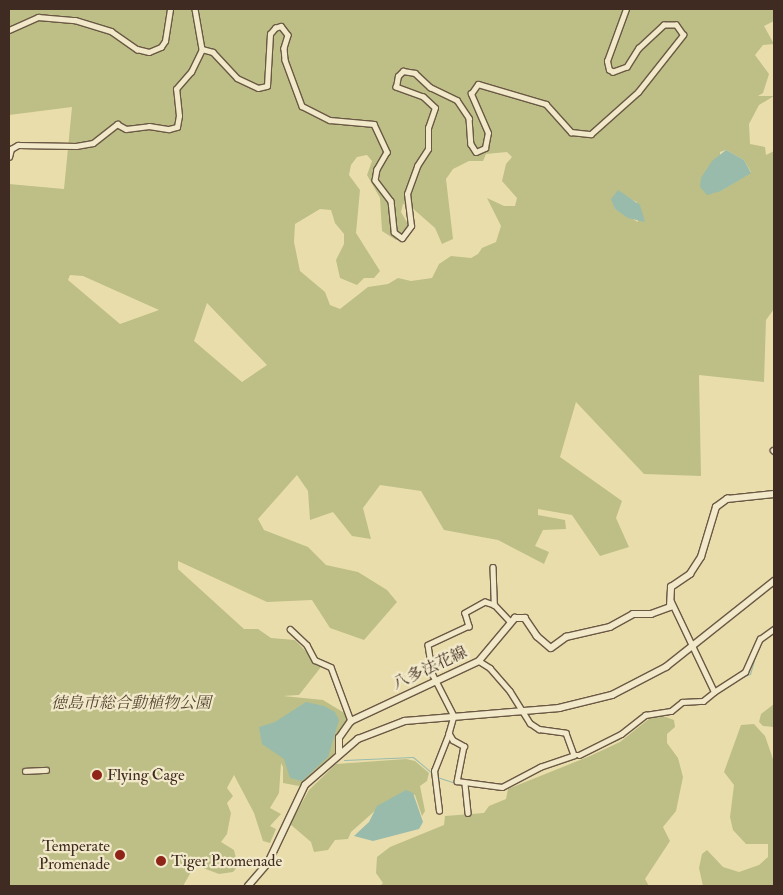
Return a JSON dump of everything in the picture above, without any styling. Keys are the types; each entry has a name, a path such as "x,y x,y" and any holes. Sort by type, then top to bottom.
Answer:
{"main road":[{"path":"510,622 525,618 537,636 551,648 566,637 610,627 633,614 651,614 670,607 669,592 671,587 690,574 701,557 716,507 727,499 774,494"},
{"path":"248,886 268,864 305,785 339,753 387,726 454,716 522,712 578,705 612,695 645,680 693,646 774,581"},
{"name":"八多法花線","path":"351,721 479,661 510,622"},
{"path":"339,753 340,738 351,721"}],"street":[{"path":"9,30 38,17 75,20 111,31 137,49 149,52 161,47 165,41 170,9"},
{"path":"9,156 11,149 18,145 69,146 93,143 117,124 126,129 149,126 169,129 177,127 180,116 176,89 190,72 202,49 196,9"},
{"path":"202,49 213,52 237,78 262,89 269,82 272,31 277,26 286,29 288,35 284,48 285,60 302,106 330,120 374,124 387,152 377,169 375,180 391,200 394,232 402,238 411,226 407,194 417,166 428,149 428,128 434,108 423,97 396,87 398,76 403,71 415,72 430,87 457,100 469,118 471,144 476,152 484,148 488,139 485,120 470,94 478,84 493,86 546,104 571,132 591,134 638,92 683,35 676,25 664,25 639,48 627,67 612,72 609,70 608,62 626,9"},
{"path":"494,567 494,605"},
{"path":"439,811 434,771 454,716 435,680 428,645 469,626 465,613 475,605 486,602 494,605 510,622"},
{"path":"671,602 714,692"},
{"path":"290,629 310,649 316,660 331,667 351,721"},
{"path":"449,733 454,740 464,746 457,781 465,784 502,787 540,766 574,755 621,734 645,715 671,710 682,702 703,701 745,672 760,639 774,629"},
{"path":"479,661 490,668 505,684 530,723 539,729 566,733 574,755"},
{"path":"25,771 46,770"},
{"path":"465,784 468,813"}],"green space":[{"name":"徳島市総合動植物公園","path":"9,9 774,9 774,21 764,26 774,44 763,45 755,55 769,74 763,93 758,96 774,96 759,105 749,124 750,144 765,147 766,155 774,151 774,309 766,320 764,382 699,375 701,476 644,474 576,402 560,457 622,501 616,518 629,547 600,556 572,515 538,509 538,515 565,520 566,529 543,530 535,546 549,552 544,564 498,540 444,530 421,491 380,485 363,508 371,539 352,536 333,512 310,520 308,491 297,475 258,519 264,530 308,547 326,565 358,572 387,590 397,602 364,640 330,628 312,600 267,602 178,561 178,569 244,629 258,629 271,638 295,640 321,667 299,695 283,696 323,700 346,714 349,719 337,740 336,752 299,786 283,783 283,767 281,763 279,793 270,808 281,814 270,826 276,829 270,843 263,841 254,813 234,775 227,788 233,796 227,803 231,813 227,834 221,842 234,850 238,866 233,872 219,874 195,865 183,886 9,886 9,184 64,189 72,107 9,115","holes":["726,150 744,160 751,172 721,191 720,152","507,152 512,157 506,164 502,181 517,198 515,206 504,206 487,198 501,226 496,242 482,248 478,254 471,258 451,256 439,264 432,278 411,281 398,278 388,284 368,287 340,309 330,305 325,292 300,271 294,242 295,224 320,209 331,210 335,223 344,234 344,244 336,260 340,278 357,285 364,278 374,278 380,271 356,233 360,190 349,175 351,165 357,157 367,155 372,161 367,175 380,198 382,231 396,240 408,236 409,226 401,212 403,204 410,206 435,228 442,244 453,239 446,179 453,169 469,161 483,161 486,154","626,197 637,202 638,222 615,209 614,205","70,275 83,276 159,310 120,324 68,280","207,303 267,365 242,382 194,341"]},
{"path":"774,704 774,727 763,726 759,722 761,714"},
{"path":"663,716 674,720 675,727 667,734 667,743 678,758 683,777 676,811 663,827 670,841 645,879 649,886 380,886 383,883 376,873 377,857 390,847 444,825 445,816 484,813 489,806 506,799 508,789 620,742 650,718"},
{"path":"754,724 765,736 774,762 774,886 703,886 699,868 702,854 707,850 723,867 739,872 759,865 768,857 768,844 746,844 733,830 730,817 734,785 724,772 741,725"},
{"path":"406,759 415,761 429,773 427,781 420,786 425,811 422,816 415,795 407,793 378,808 351,832 348,839 335,840 328,850 314,852 311,842 290,824 309,790 336,764"}],"shaded area":[{"path":"726,150 744,160 751,173 721,191 707,195 700,187 701,178 712,161"},
{"path":"618,190 640,205 645,222 628,218 615,209 611,199"},
{"path":"306,702 324,706 335,712 339,720 328,757 302,781 290,778 284,759 262,744 259,727 275,722"},
{"path":"406,790 413,793 423,822 419,829 373,841 354,836 369,822 377,806"}],"waterway":[{"path":"759,646 763,639"},
{"path":"740,678 750,674 757,650"},
{"path":"702,703 735,681"},
{"path":"669,714 680,707"},
{"path":"601,746 617,740 648,717"},
{"path":"344,760 413,757 432,773"},
{"path":"507,786 539,770 577,757"},
{"path":"437,777 456,783"},
{"path":"475,781 496,784"}],"place":[{"name":"Flying Cage","path":"97,775"},
{"name":"Temperate Promenade","path":"120,855"},
{"name":"Tiger Promenade","path":"161,861"}]}
